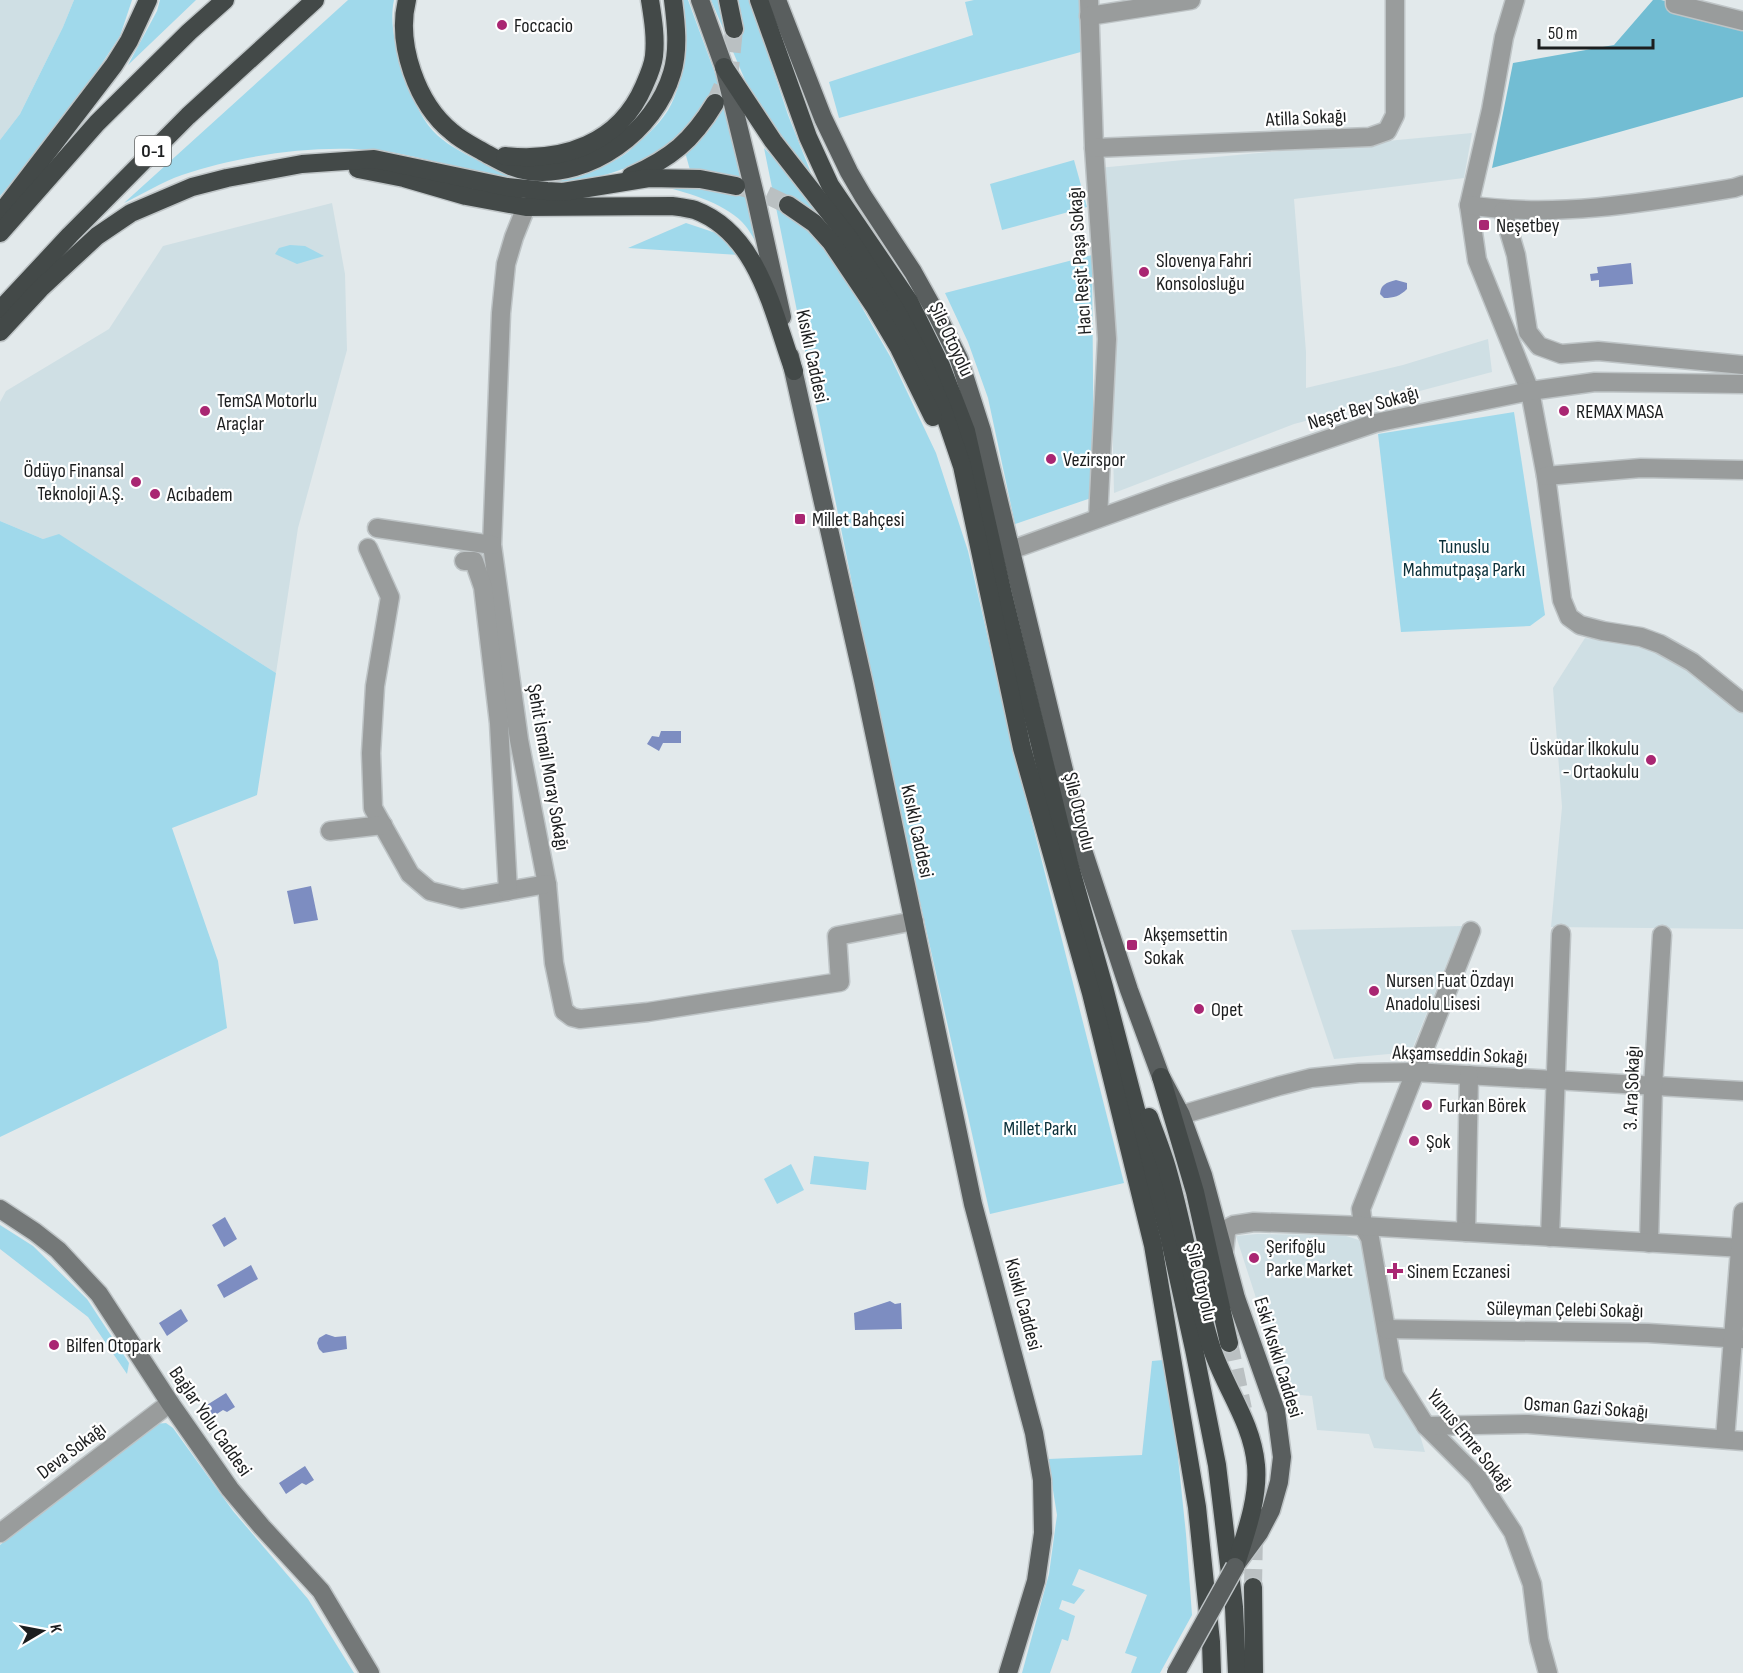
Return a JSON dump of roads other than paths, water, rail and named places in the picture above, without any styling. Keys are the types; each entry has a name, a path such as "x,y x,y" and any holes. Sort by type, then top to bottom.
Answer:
{"highway":[{"path":"0,214 114,65 129,41 148,0"},
{"path":"0,233 97,123 189,32 225,0"},
{"name":"O-1","path":"0,310 70,235 188,116 315,0"},
{"path":"406,0 403,30 407,54 418,88 437,117 452,132 488,154 507,165 529,171 567,170 603,155 627,140 646,122 672,73 676,34 673,0"},
{"path":"488,154 539,158 562,155 579,150 607,134 626,116 640,96 654,58 655,35 650,0"},
{"path":"728,0 734,29"},
{"name":"Şile Otoyolu","path":"759,0 808,137 830,185 909,301 941,366 966,430 1003,594 1069,863 1169,1236 1217,1465 1234,1607 1237,1673"},
{"name":"Şile Otoyolu","path":"724,67 773,141 849,237 897,312 943,411 963,466 973,524 1022,748 1090,993 1153,1245 1197,1507 1212,1673"},
{"path":"603,185 628,178 672,154 701,127 715,103"},
{"path":"0,332 70,261 98,236 131,213 204,184 227,178 302,164 374,159 507,187 547,191 563,192 649,178 700,179 736,186"},
{"path":"302,164 376,172 466,196 526,207 672,206 695,211 719,224 747,251 758,272 794,371"},
{"path":"788,205 814,223 831,242 899,348 926,400 952,460 973,524"},
{"path":"1104,987 1167,1168 1212,1349 1248,1424 1253,1442 1256,1466 1255,1488 1246,1532 1235,1567"},
{"path":"1161,1077 1195,1192 1229,1342"},
{"path":"1253,1587 1254,1673"}],"main road":[{"name":"Kısıklı Caddesi","path":"700,0 724,67 756,199 863,680 973,1204 1034,1432 1042,1480 1043,1533 1036,1581 1008,1673"},
{"name":"Eski Kısıklı Caddesi","path":"777,0 823,118 849,172 913,273 959,360 982,430 1084,854 1129,990 1161,1077 1181,1115 1203,1175 1236,1298 1266,1378 1275,1411 1282,1457 1279,1482 1271,1510 1259,1533 1235,1567 1176,1673"}],"street":[{"path":"1089,8 1191,0"},
{"name":"Atilla Sokağı","path":"1094,148 1370,137 1387,131 1395,115 1395,0"},
{"path":"1515,0 1504,37 1491,110 1469,205 1477,260 1530,391 1546,476 1562,600 1569,617 1580,624 1591,628 1641,636 1660,644 1692,662 1743,703"},
{"path":"1675,0 1675,4 1743,21"},
{"name":"Hacı Reşit Paşa Sokağı","path":"1089,8 1094,148 1107,339 1098,518"},
{"path":"1469,205 1503,211 1545,211 1740,192"},
{"name":"Şehit İsmail Moray Sokağı","path":"526,207 506,264 501,313 492,545 519,740 547,884 554,963 564,1011 580,1019 648,1012 840,982 837,936 914,921"},
{"path":"1503,211 1516,255 1528,332 1539,346 1561,354 1598,351 1743,365"},
{"name":"Neşet Bey Sokağı","path":"1011,550 1375,423 1530,391 1595,382 1743,384"},
{"path":"1546,476 1641,468 1743,470"},
{"path":"376,528 492,545"},
{"path":"368,548 390,597 375,686 371,753 373,808 410,874 430,891 462,899 547,884"},
{"path":"464,561 474,561 483,587 499,723 508,891"},
{"path":"330,831 383,825"},
{"name":"Yunus Emre Sokağı","path":"1471,931 1360,1209 1363,1226 1370,1238 1394,1375 1426,1426 1476,1477 1513,1532 1532,1584 1539,1640 1548,1673"},
{"path":"1550,1237 1562,934"},
{"name":"3. Ara Sokağı","path":"1649,1243 1653,1087 1662,935"},
{"name":"Akşamseddin Sokağı","path":"1181,1115 1311,1078 1359,1073 1414,1072 1743,1091"},
{"path":"1466,1232 1469,1075"},
{"name":"Bağlar Yolu Caddesi","path":"0,1209 51,1244 86,1277 112,1312 170,1402 247,1510 321,1591 370,1673"},
{"path":"1734,1440 1743,1212"},
{"path":"1224,1255 1226,1233 1234,1225 1254,1222 1363,1226 1742,1248"},
{"name":"Süleyman Çelebi Sokağı","path":"1386,1329 1648,1333 1739,1339"},
{"name":"Deva Sokağı","path":"0,1533 170,1402"},
{"name":"Osman Gazi Sokağı","path":"1426,1426 1528,1424 1734,1440"}],"tunnel":[{"path":"715,103 730,69 734,29"},
{"path":"741,187 763,193 788,205"},
{"path":"1229,1343 1243,1409"},
{"path":"1253,1587 1254,1532"}],"place":[{"name":"Foccacio","path":"502,25"},
{"name":"Neşetbey","path":"1484,225"},
{"name":"Slovenya Fahri Konsolosluğu","path":"1144,272"},
{"name":"TemSA Motorlu Araçlar","path":"205,411"},
{"name":"REMAX MASA","path":"1564,411"},
{"name":"Vezirspor","path":"1051,459"},
{"name":"Ödüyo Finansal Teknoloji A.Ş.","path":"136,482"},
{"name":"Acıbadem","path":"155,494"},
{"name":"Millet Bahçesi","path":"800,519"},
{"name":"Üsküdar İlkokulu - Ortaokulu","path":"1651,760"},
{"name":"Akşemsettin Sokak","path":"1132,945"},
{"name":"Nursen Fuat Özdayı Anadolu Lisesi","path":"1374,991"},
{"name":"Opet","path":"1199,1009"},
{"name":"Furkan Börek","path":"1427,1105"},
{"name":"Şok","path":"1414,1141"},
{"name":"Şerifoğlu Parke Market","path":"1254,1258"},
{"name":"Sinem Eczanesi","path":"1395,1271"},
{"name":"Bilfen Otopark","path":"54,1345"}],"park label":[{"name":"Tunuslu Mahmutpaşa Parkı","path":"1464,558"},
{"name":"Millet Parkı","path":"1040,1128"}]}
